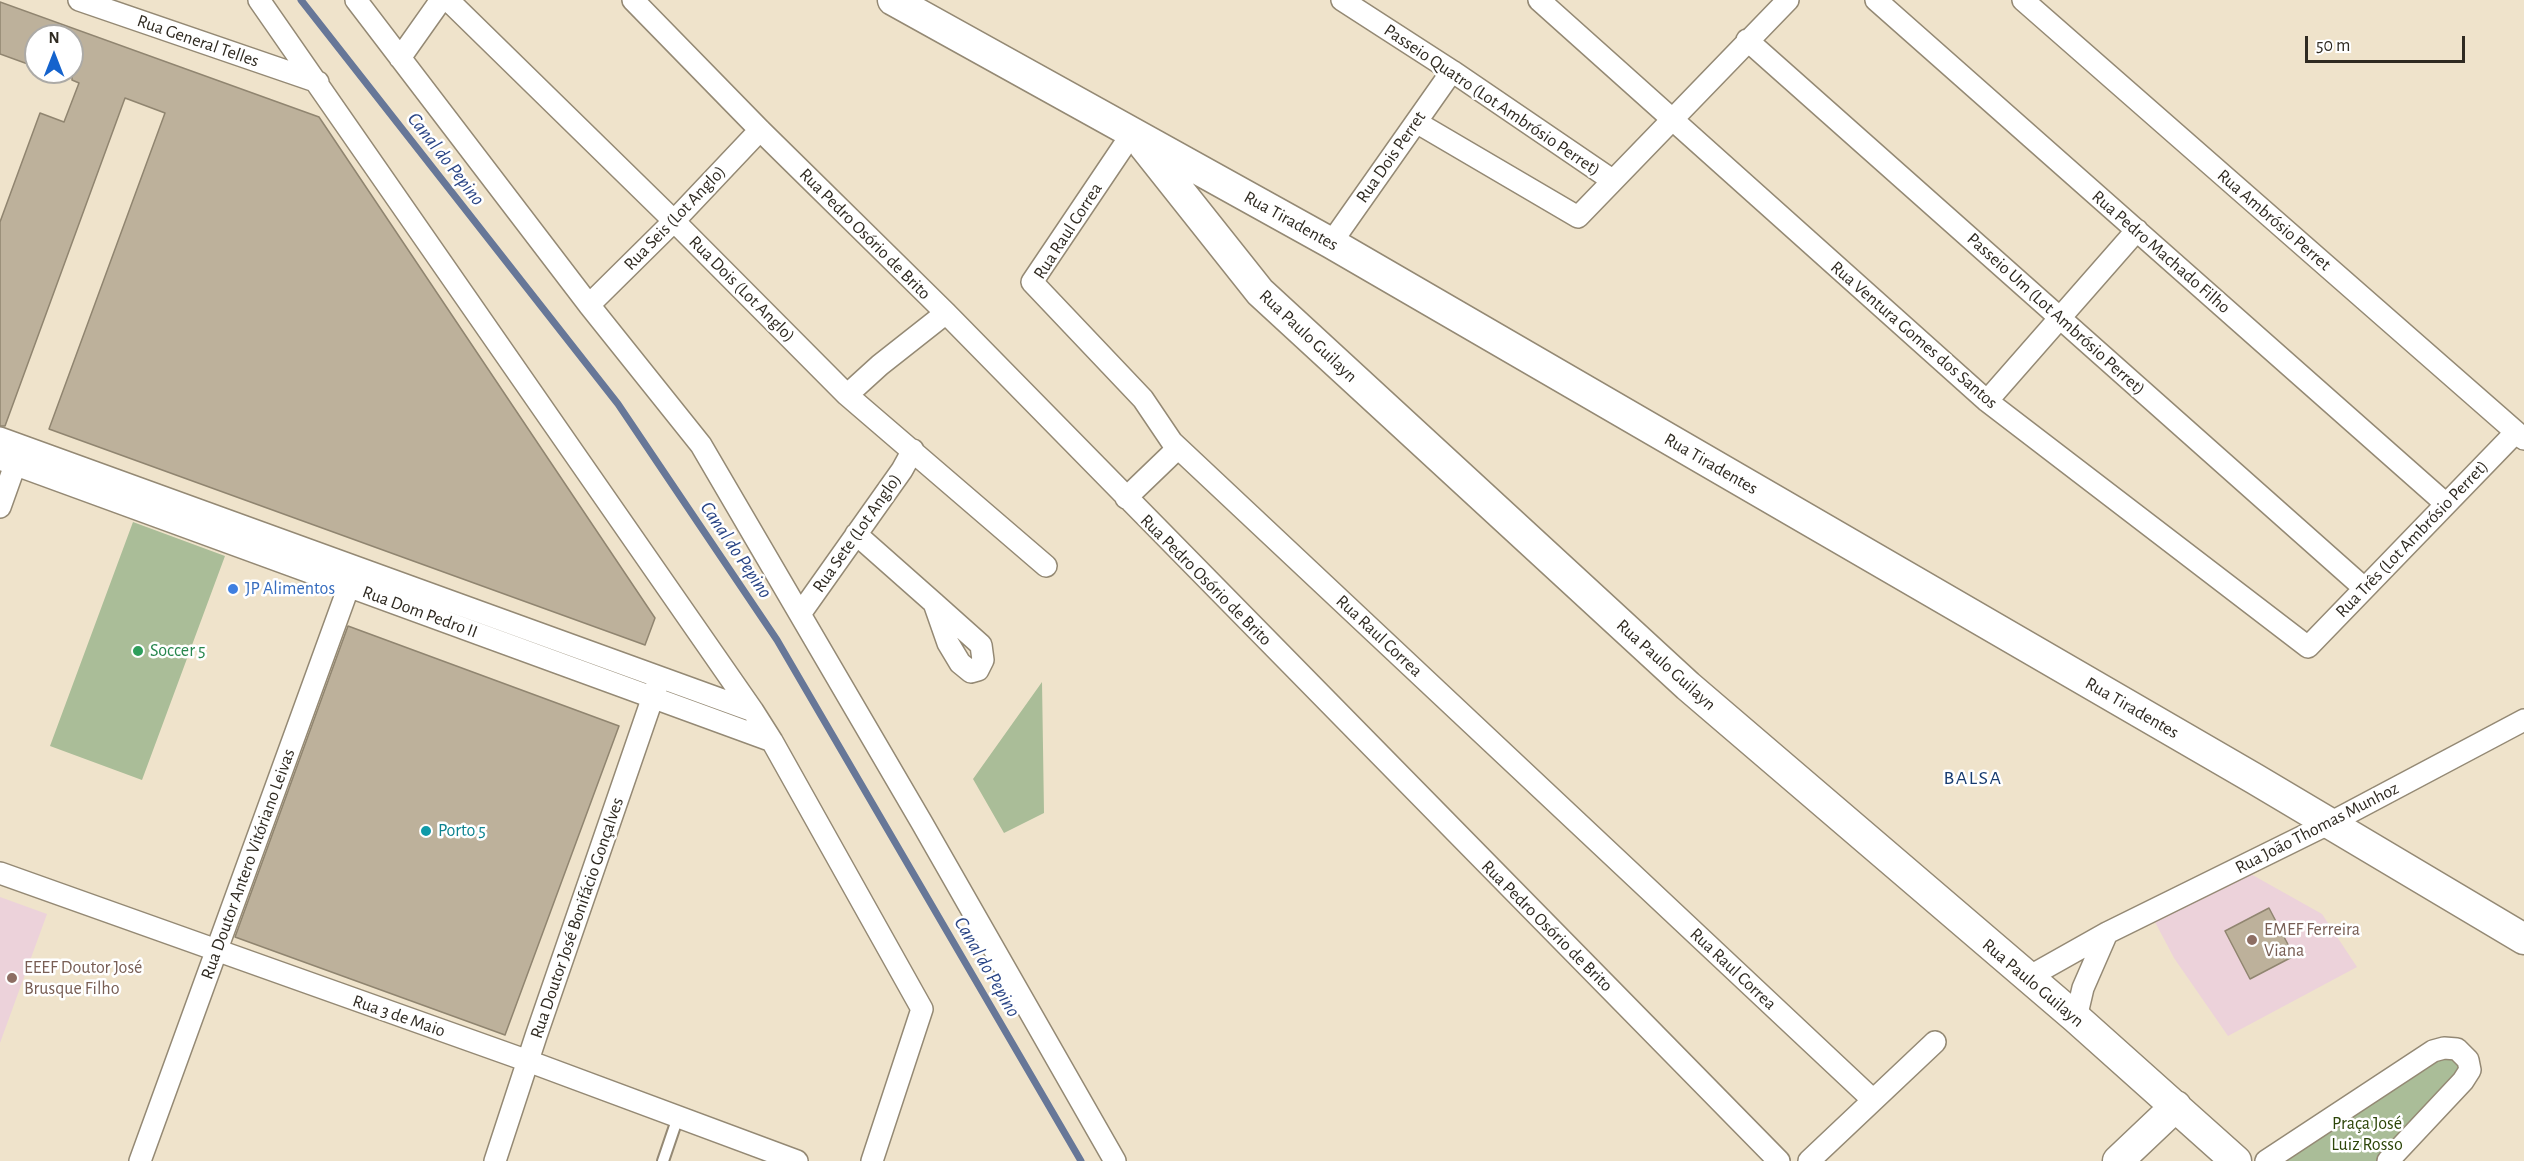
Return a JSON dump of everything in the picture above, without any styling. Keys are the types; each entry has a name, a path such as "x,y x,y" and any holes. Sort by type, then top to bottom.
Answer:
{"street":[{"name":"Rua General Telles","path":"79,0 318,82"},
{"path":"259,0 753,711 922,1010 872,1161"},
{"path":"356,0 589,305 701,445 1115,1161"},
{"path":"400,58 441,0"},
{"name":"Rua Dois (Lot Anglo)","path":"448,0 674,221 847,395 1046,566"},
{"name":"Rua Pedro Osório de Brito","path":"633,0 760,130 946,313 1779,1161"},
{"name":"Rua Tiradentes","path":"893,0 1331,243 2524,939"},
{"name":"Passeio Quatro (Lot Ambrósio Perret)","path":"1342,0 1452,71 1612,180"},
{"name":"Rua Ventura Gomes dos Santos","path":"1539,0 1987,401 2308,646"},
{"path":"1416,122 1578,217 1788,0"},
{"name":"Rua Pedro Machado Filho","path":"1876,0 2446,504"},
{"name":"Rua Ambrósio Perret","path":"2023,0 2520,436"},
{"name":"Passeio Um (Lot Ambrósio Perret)","path":"1748,40 2364,588"},
{"name":"Rua Dois Perret","path":"1331,243 1452,71"},
{"name":"Rua Seis (Lot Anglo)","path":"589,305 674,221 760,130"},
{"name":"Rua Raul Correa","path":"1133,132 1032,282 1143,399 1178,448 1872,1100"},
{"name":"Rua Paulo Guilayn","path":"1133,132 1260,291 1688,686 2076,1018 2236,1161"},
{"path":"1987,401 2137,230"},
{"path":"847,395 880,365 946,313"},
{"name":"Rua Três (Lot Ambrósio Perret)","path":"2308,646 2446,504 2520,436"},
{"name":"Rua Dom Pedro II","path":"0,438 13,456 163,507 353,576 525,628 753,711"},
{"path":"1126,498 1178,448"},
{"name":"Rua Sete (Lot Anglo)","path":"800,614 902,470 913,450"},
{"path":"0,507 13,456"},
{"path":"856,534 934,603"},
{"name":"Rua Dom Pedro II","path":"353,576 516,648 772,741"},
{"name":"Rua Doutor Antero Vitóriano Leivas","path":"140,1161 353,576"},
{"path":"516,648 525,628"},
{"name":"Rua Doutor José Bonifácio Gonçalves","path":"495,1161 660,676"},
{"name":"Rua João Thomas Munhoz","path":"2027,978 2107,933 2328,824 2524,720"},
{"name":"Rua 3 de Maio","path":"0,873 528,1061 796,1161"},
{"path":"2076,1018 2083,988 2107,933"},
{"path":"1809,1161 1935,1042"},
{"path":"2266,1161 2433,1051 2444,1048 2457,1049 2469,1060 2470,1070 2463,1081 2388,1161"},
{"path":"2118,1161 2176,1106"}],"lane":[{"path":"663,1161 678,1117"}],"shaded area":[{"name":"EMEF Ferreira Viana","path":"2249,873 2322,914 2357,967 2228,1036 2174,958 2155,922"},
{"name":"EEEF Doutor José Brusque Filho","path":"0,897 47,914 0,1043"}],"green space":[{"name":"Soccer 5","path":"133,522 225,556 142,780 50,746"},
{"path":"1042,682 1044,813 1004,833 973,779"},
{"name":"Praça José Luiz Rosso","path":"2438,1060 2453,1060 2462,1070 2454,1083 2377,1161 2277,1161"}],"building":[{"path":"0,2 61,24 24,24 24,63 0,54"},
{"path":"84,32 319,117 655,618 645,645 49,429 165,113 125,98 5,426 0,426 0,222 40,113 64,122 79,84 84,84"},
{"name":"Porto 5","path":"348,626 619,726 505,1035 235,937"},
{"path":"2269,908 2294,956 2250,979 2225,931"}],"waterway":[{"name":"Canal do Pepino","path":"301,0 618,404 777,640 1081,1161"}],"place":[{"name":"JP Alimentos","path":"233,589"},
{"name":"Soccer 5","path":"138,651"},
{"name":"Porto 5","path":"426,831"},
{"name":"EMEF Ferreira Viana","path":"2252,940"},
{"name":"EEEF Doutor José Brusque Filho","path":"12,978"}],"district":[{"name":"BALSA","path":"1973,778"}]}
